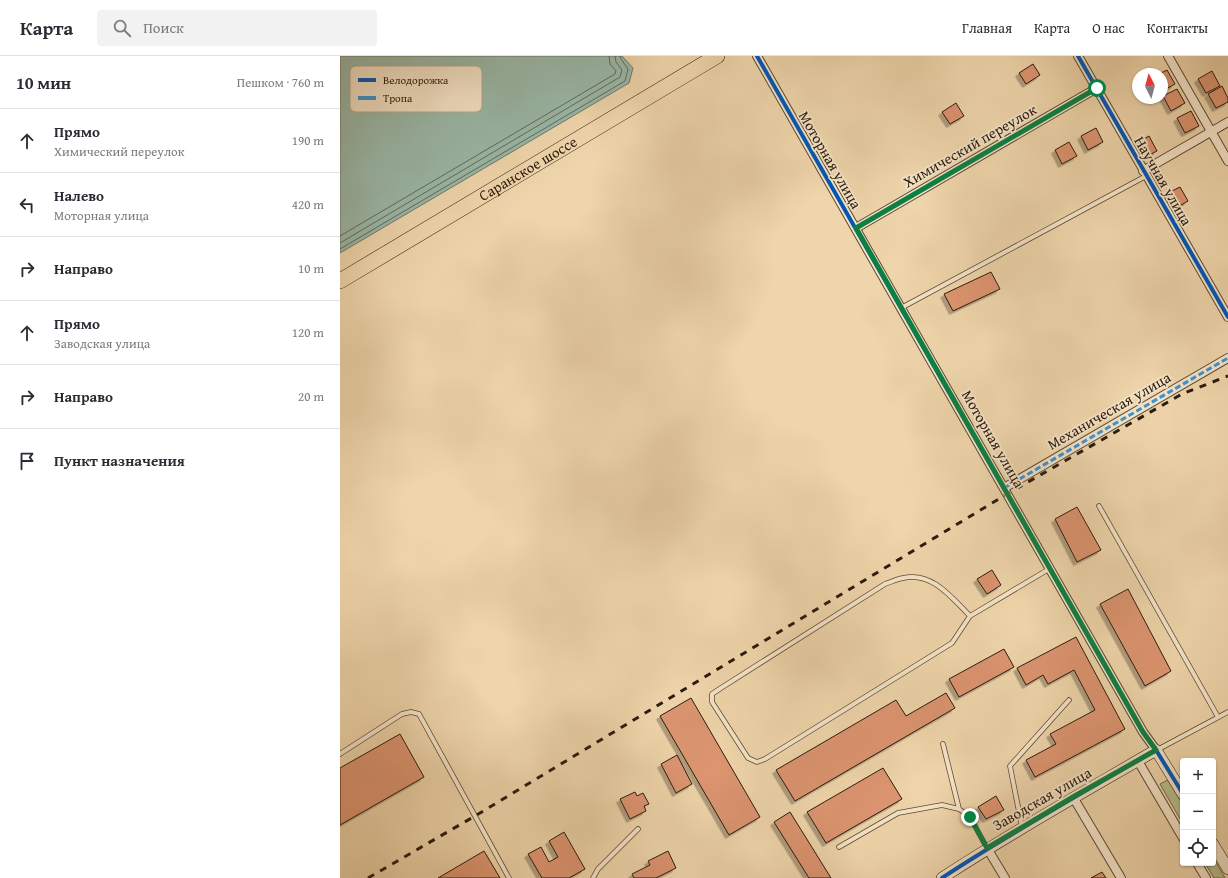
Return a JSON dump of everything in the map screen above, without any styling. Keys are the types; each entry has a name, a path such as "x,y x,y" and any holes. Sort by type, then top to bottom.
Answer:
{"highway":[{"name":"Саранское шоссе","path":"340,282 717,56"}],"street":[{"name":"Моторная улица","path":"757,56 1143,732 1180,789"},
{"name":"Научная улица","path":"1078,56 1228,317"},
{"path":"1168,56 1228,161"},
{"name":"Химический переулок","path":"856,228 1097,88"},
{"path":"1145,174 1228,122"},
{"name":"Механическая улица","path":"1004,488 1228,358"},
{"name":"Заводская улица","path":"942,878 987,848 1156,750"},
{"path":"1138,761 1180,833"},
{"path":"1073,797 1120,878"},
{"path":"987,848 1005,878"},
{"path":"1216,849 1228,869"},
{"path":"1200,866 1206,878"}],"lane":[{"path":"901,308 1145,174"},
{"path":"1099,506 1218,717"},
{"path":"970,616 948,594 933,582 920,577 904,578 885,584 712,694 712,702 748,758 757,762 765,760 952,643 970,616 1049,569"},
{"path":"1023,827 1010,766 1069,700"},
{"path":"340,754 402,714 411,712 419,714 509,878"},
{"path":"1156,750 1228,712"},
{"path":"943,744 959,809"},
{"path":"839,847 898,813 942,805 959,809 970,817 987,848"},
{"path":"593,878 598,869 638,829"}],"green space":[{"path":"1168,780 1180,800 1180,819 1160,784"},
{"path":"1216,862 1225,878 1214,878 1207,866 1216,866"}],"water":[{"path":"340,56 622,56 633,68 629,83 340,253"}],"building":[{"path":"1033,64 1040,75 1026,84 1019,73"},
{"path":"1212,71 1220,86 1206,93 1198,79"},
{"path":"1168,72 1175,84 1168,88"},
{"path":"1222,86 1228,98 1228,102 1216,108 1208,94"},
{"path":"1177,89 1185,103 1171,111 1167,104 1168,94"},
{"path":"956,103 964,116 950,124 942,112"},
{"path":"1191,111 1199,126 1185,133 1177,118"},
{"path":"1096,128 1103,142 1088,150 1081,136"},
{"path":"1149,136 1157,151 1143,158 1135,144"},
{"path":"1069,142 1077,156 1062,164 1055,150"},
{"path":"1180,187 1188,201 1174,209 1166,194"},
{"path":"991,272 1000,289 953,311 944,294"},
{"path":"1077,507 1101,550 1077,562 1055,519"},
{"path":"992,570 1001,585 987,594 977,579"},
{"path":"1128,589 1171,671 1145,686 1100,604"},
{"path":"1076,637 1125,729 1035,777 1026,760 1056,744 1050,734 1095,710 1074,670 1048,684 1043,675 1026,685 1017,668"},
{"path":"1004,649 1014,667 959,697 949,679"},
{"path":"946,693 955,708 795,801 776,770 896,700 906,716"},
{"path":"691,698 760,817 729,835 660,716"},
{"path":"400,734 424,777 340,825 340,768"},
{"path":"677,755 692,784 676,793 661,764"},
{"path":"883,768 902,799 826,843 807,812"},
{"path":"635,792 637,796 643,793 649,804 644,806 646,811 630,819 620,799"},
{"path":"996,796 1004,810 986,819 978,807"},
{"path":"790,812 831,878 809,878 774,822"},
{"path":"564,832 585,869 569,878 542,878 528,854 541,847 549,862 558,857 549,841"},
{"path":"484,851 500,878 438,878"},
{"path":"668,851 676,868 656,878 634,878 632,874 650,865 648,861"},
{"path":"1102,872 1106,878 1091,878"}],"railway":[{"path":"368,878 475,816 1007,494 1182,394 1228,376"}],"marked path":[{"path":"1004,488 1228,358"}],"cycle path":[{"path":"757,56 1143,732 1180,789"},
{"path":"1078,56 1228,317"},
{"path":"942,878 1021,828 1156,750"}],"route":[{"path":"970,817 987,848 1156,750 1143,732 1049,569 856,228 1097,88"}]}
